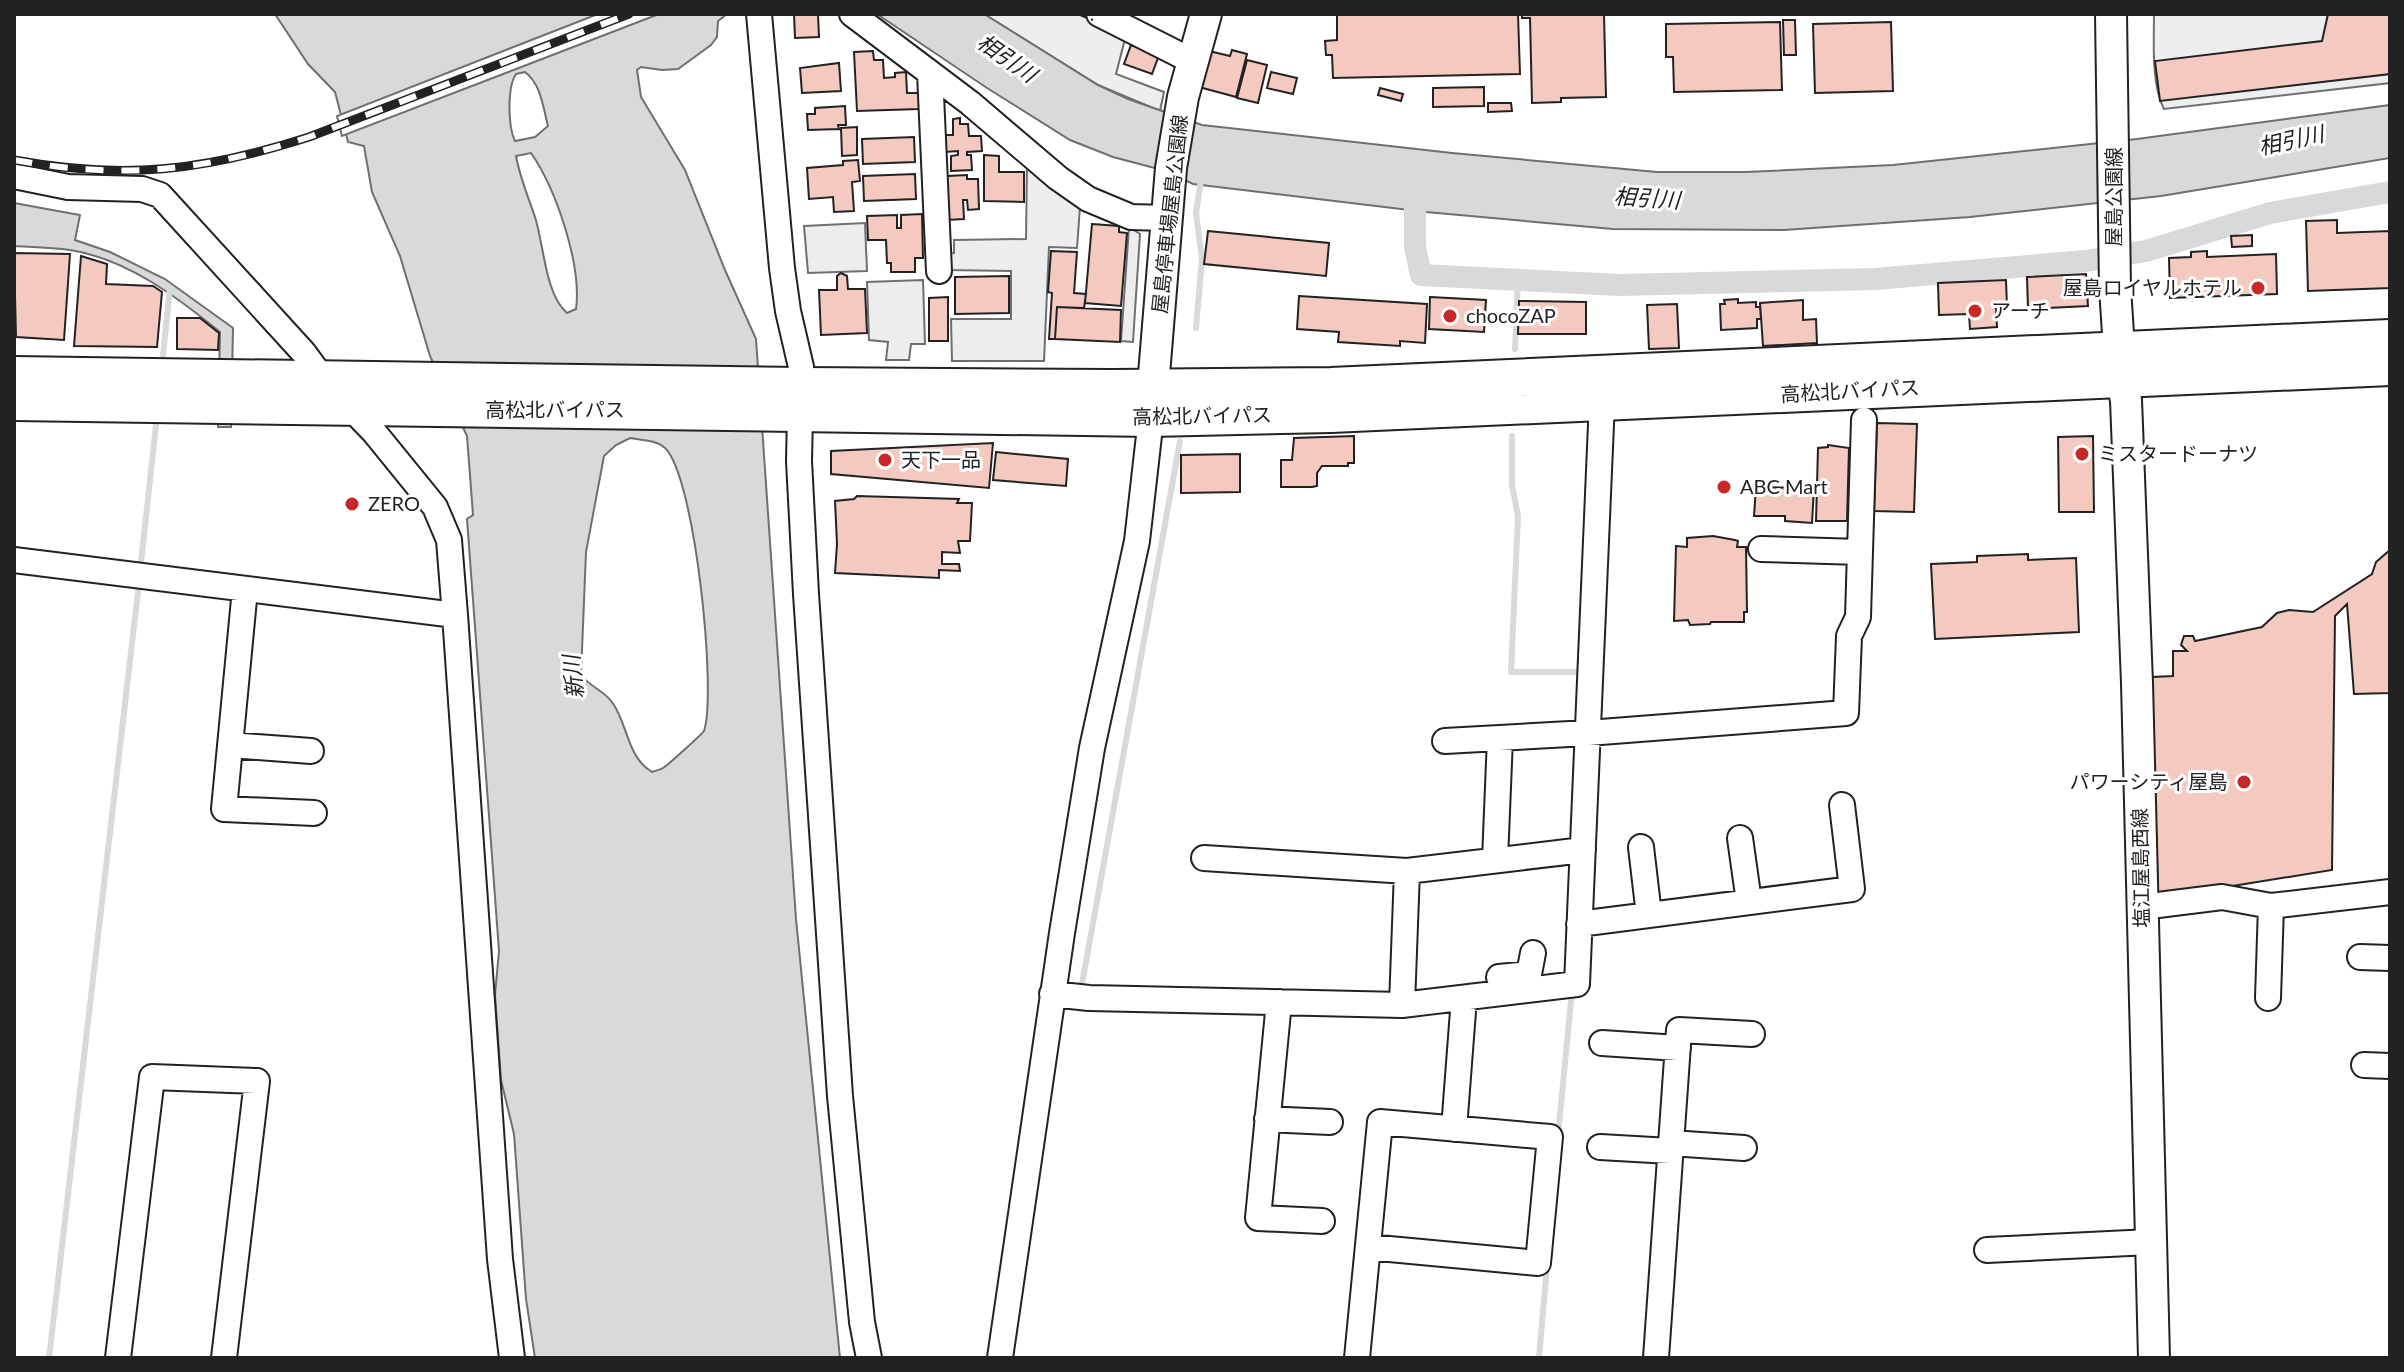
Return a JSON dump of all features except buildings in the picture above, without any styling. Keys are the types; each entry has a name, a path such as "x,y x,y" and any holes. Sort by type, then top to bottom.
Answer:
{"highway":[{"name":"高松北バイパス","path":"14,402 346,394 1152,403 1331,414 1602,401 2120,364 2390,338"},
{"name":"高松北バイパス","path":"1152,403 1331,386 2120,364 2390,367"},
{"name":"高松北バイパス","path":"14,375 346,394"}],"main road":[{"name":"屋島停車場屋島公園線","path":"1152,403 1166,214 1182,103 1206,14"},
{"name":"屋島公園線","path":"2111,14 2114,270 2120,364"},
{"name":"塩江屋島西線","path":"2120,364 2126,400 2137,683 2154,1358"}],"street":[{"path":"759,14 782,268 788,311 799,353 797,399 806,594 838,1080 862,1322 869,1358"},
{"path":"852,14 981,112 1058,178 1088,199 1131,217 1166,214"},
{"path":"1099,14 1192,61"},
{"path":"930,73 939,271"},
{"path":"14,176 68,187 142,189 160,195 304,353 346,394 435,507 449,540 500,1259 512,1358"},
{"path":"1396,995 1464,998 1577,984 1602,401"},
{"path":"1000,1358 1052,994 1092,748 1137,541 1152,403"},
{"path":"1445,741 1846,713 1849,636 1858,617 1864,420"},
{"path":"1761,549 1860,552"},
{"path":"14,560 455,615"},
{"path":"245,589 224,809 314,813"},
{"path":"1495,860 1500,738"},
{"path":"230,745 311,751"},
{"path":"1579,924 1852,889 1842,805"},
{"path":"1740,838 1749,902"},
{"path":"1641,847 1649,915"},
{"path":"1204,858 1407,871 1583,850"},
{"path":"1396,995 1407,871"},
{"path":"2142,907 2222,897 2271,906 2390,892"},
{"path":"2268,998 2271,906"},
{"path":"1052,994 1089,998 1279,1002 1396,995 1529,974 1533,953"},
{"path":"2360,957 2390,958"},
{"path":"1454,1129 1464,998"},
{"path":"1279,1002 1258,1218 1322,1221"},
{"path":"1656,1358 1679,1030 1752,1034"},
{"path":"1602,1043 1678,1048"},
{"path":"2364,1065 2390,1066"},
{"path":"118,1358 152,1077 257,1081 224,1358"},
{"path":"1267,1119 1330,1122"},
{"path":"1357,1358 1380,1122 1550,1137 1538,1263 1368,1247"},
{"path":"1600,1147 1744,1148"},
{"path":"1987,1250 2150,1242"}],"shaded area":[{"path":"984,14 1078,14 1126,35 1116,74 1164,92 1160,111 1098,85"},
{"path":"2154,14 2390,14 2390,83 2164,109 2155,75"},
{"path":"1027,163 1080,207 1077,248 1049,247 1044,361 952,361 951,319 1011,319 1011,271 945,270 945,254 954,253 954,240 1026,239"},
{"path":"865,223 867,271 808,273 804,226"},
{"path":"1129,227 1140,234 1133,342 1121,341"},
{"path":"923,280 925,344 911,344 909,360 886,360 888,342 869,340 867,282"}],"water":[{"name":"新川","path":"275,14 727,14 718,21 717,37 711,45 678,69 641,67 637,70 641,97 685,170 756,339 796,919 840,1358 535,1358 526,1299 514,1134 501,1080 495,995 499,951 467,519 473,515 467,436 430,356 400,256 372,192 364,146 348,142 335,92 308,64","holes":["525,72 538,89 548,126 535,137 515,141 510,117 511,88 516,74","531,153 549,186 565,228 577,291 576,309 567,313 550,282 538,228 516,156","630,438 653,442 665,448 676,467 686,499 701,585 708,674 704,731 666,766 652,772 638,759 610,700 581,675 586,552 604,456"]},
{"name":"相引川","path":"877,14 984,14 1098,85 1202,125 1452,153 1657,172 1746,172 1893,165 2137,139 2390,105 2390,158 2161,196 1970,217 1784,230 1613,229 1426,212 1193,184 1166,171 1113,157 1070,140"},
{"path":"14,203 80,215 75,240 110,252 165,279 233,328 231,427 218,427 220,332 169,293 111,262 70,250 14,246"}],"pier":[{"path":"598,14 659,14 342,136 337,116"}],"waterway":[{"path":"1196,328 1202,259 1196,213 1201,180"},
{"path":"1415,183 1415,247 1421,275 1620,285 1875,279 2086,261 2146,251 2270,213 2390,192"},
{"path":"1515,349 1518,279"},
{"path":"162,365 170,288"},
{"path":"140,572 157,416"},
{"path":"1512,436 1512,485 1518,516 1511,672 1583,672"},
{"path":"1082,984 1180,441"},
{"path":"49,1358 139,583"},
{"path":"1558,1135 1572,991"},
{"path":"1539,1358 1547,1266"}],"railway":[{"path":"14,160 92,170 128,170 163,169 234,158 309,137 629,14"}],"fence":[{"path":"1078,14 1093,20"}],"place":[{"name":"屋島ロイヤルホテル","path":"2258,288"},
{"name":"アーチ","path":"1975,311"},
{"name":"chocoZAP","path":"1450,316"},
{"name":"ミスタードーナツ","path":"2082,454"},
{"name":"天下一品","path":"885,460"},
{"name":"ABC Mart","path":"1724,487"},
{"name":"ZERO","path":"352,504"},
{"name":"パワーシティ屋島","path":"2244,782"}]}
